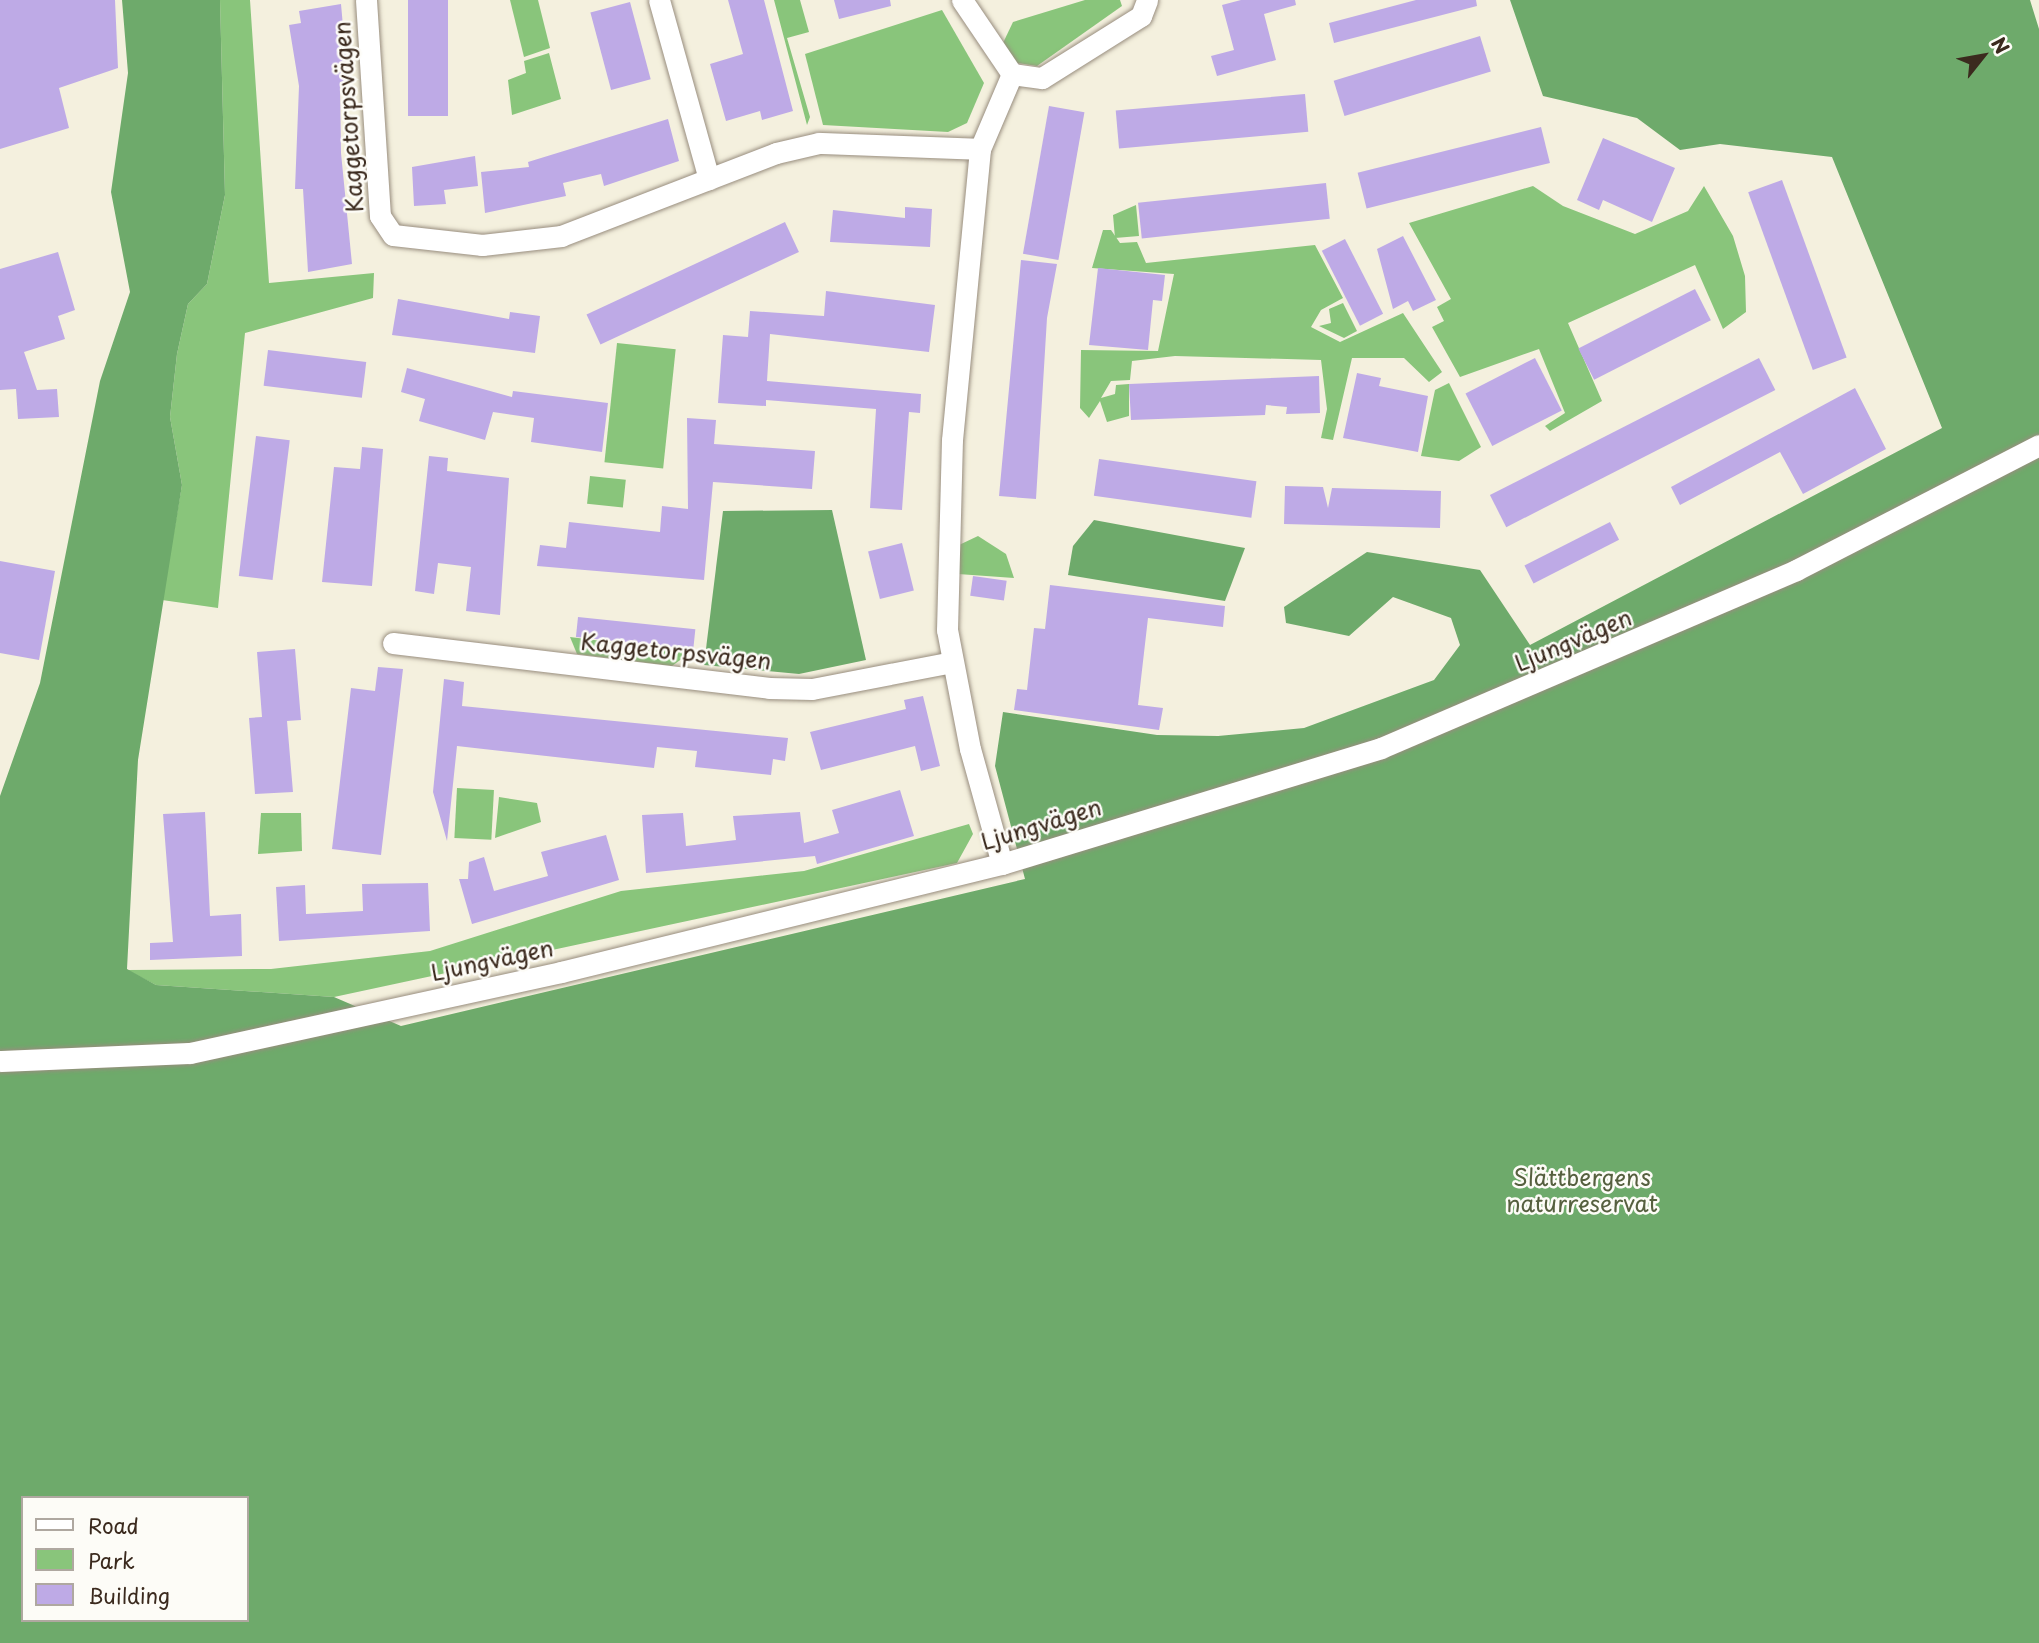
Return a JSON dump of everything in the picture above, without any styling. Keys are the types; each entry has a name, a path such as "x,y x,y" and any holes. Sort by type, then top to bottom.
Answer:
{"street":[{"name":"Kaggetorpsvägen","path":"366,0 380,216 393,235 482,245 533,241 709,178 819,143 980,149"},
{"path":"659,0 709,178"},
{"path":"962,0 1012,74 1042,78 1141,16 1147,0"},
{"path":"1002,864 952,662 947,515 980,149 1012,74"},
{"name":"Ljungvägen","path":"0,1061 190,1052 561,972 1002,864 1381,748 1796,570 2039,445"},
{"name":"Kaggetorpsvägen","path":"393,643 769,688 812,689 952,662"}],"green space":[{"name":"Slättbergens naturreservat","path":"122,0 220,0 225,195 207,284 188,304 177,354 170,417 182,485 138,760 127,969 156,985 334,997 401,1026 1025,879 995,766 1003,712 1157,735 1218,736 1304,728 1434,680 1460,645 1451,618 1393,597 1349,636 1286,623 1284,607 1367,552 1480,570 1530,645 1942,428 1832,157 1720,144 1680,150 1637,118 1543,96 1510,0 2030,0 2039,29 2039,1643 0,1643 0,796 40,683 100,381 130,292 111,192 128,73"},
{"path":"220,0 250,0 269,283 374,273 373,298 245,333 218,608 162,600 182,485 170,417 177,354 188,304 207,284 225,195"},
{"path":"510,0 538,0 550,48 524,57"},
{"path":"774,0 800,0 809,32 787,38 810,117 807,125"},
{"path":"1085,0 1120,0 1122,6 1037,66 1012,62 1003,43 1013,22"},
{"path":"942,10 984,83 967,123 948,132 823,125 805,54"},
{"path":"549,53 561,99 512,115 508,80 526,73 524,61"},
{"path":"1533,186 1563,206 1635,234 1688,211 1704,186 1733,236 1745,276 1746,312 1723,329 1695,265 1568,323 1602,401 1550,431 1545,426 1565,413 1539,349 1460,377 1432,327 1444,321 1437,307 1451,299 1409,223"},
{"path":"1136,205 1139,236 1115,238 1113,215"},
{"path":"1103,230 1111,230 1120,243 1137,242 1146,263 1315,245 1343,298 1321,310 1311,327 1340,342 1403,313 1442,372 1429,382 1404,358 1352,358 1333,440 1321,438 1327,409 1321,360 1175,356 1132,361 1130,380 1111,381 1101,398 1115,394 1116,385 1129,384 1129,416 1107,422 1100,401 1089,418 1080,408 1081,350 1158,351 1174,274 1092,268"},
{"path":"1343,303 1357,331 1344,338 1319,326 1331,323 1329,309"},
{"path":"617,343 676,349 663,469 604,462"},
{"path":"1449,383 1481,447 1459,461 1421,456 1435,390"},
{"path":"590,476 626,480 623,508 587,504"},
{"path":"832,510 866,660 799,674 704,665 723,511"},
{"path":"1094,520 1245,548 1225,601 1068,575 1073,546"},
{"path":"978,536 1006,554 1014,578 958,574 959,545"},
{"path":"570,637 691,652 672,666 577,654"},
{"path":"457,788 494,790 491,840 454,838"},
{"path":"499,797 537,803 541,822 495,838"},
{"path":"261,813 301,813 302,851 258,854"},
{"path":"969,824 973,834 957,863 334,997 156,985 127,970 271,969 430,951 621,891 804,871"}],"building":[{"path":"0,0 115,0 118,68 59,88 69,128 0,149"},
{"path":"408,0 448,0 448,116 408,116"},
{"path":"728,0 764,0 793,111 762,120 760,111 726,121 710,64 743,54"},
{"path":"834,0 890,0 891,6 839,19"},
{"path":"1241,0 1295,0 1296,5 1264,14 1276,60 1217,76 1211,56 1234,50 1222,5"},
{"path":"1416,0 1476,0 1477,6 1334,43 1329,23"},
{"path":"630,2 651,79 611,90 590,13"},
{"path":"341,4 348,82 340,82 341,153 352,264 308,272 303,189 295,189 299,86 289,25 301,23 299,11"},
{"path":"1480,36 1491,71 1345,116 1334,81"},
{"path":"1305,94 1308,132 1119,148 1116,111"},
{"path":"1049,106 1084,112 1058,260 1023,254"},
{"path":"668,119 679,161 604,186 601,174 563,183 566,196 485,213 481,172 529,167 528,162"},
{"path":"1541,127 1550,163 1367,209 1358,173"},
{"path":"1603,138 1675,168 1652,222 1603,200 1599,210 1577,200"},
{"path":"475,156 478,186 444,190 446,204 414,206 412,167"},
{"path":"1782,180 1847,358 1813,370 1748,192"},
{"path":"1326,183 1330,219 1142,239 1138,203"},
{"path":"905,207 932,209 930,247 830,242 833,210 905,218"},
{"path":"785,222 799,252 600,344 587,315"},
{"path":"1403,236 1436,300 1413,311 1408,301 1393,309 1377,249"},
{"path":"1345,239 1383,314 1360,326 1322,251"},
{"path":"58,252 75,310 58,316 65,339 24,352 37,390 57,389 59,417 18,419 16,389 0,390 0,269"},
{"path":"1021,260 1057,264 1047,318 1036,499 999,496"},
{"path":"1098,268 1165,275 1162,301 1153,300 1148,350 1089,345"},
{"path":"1695,289 1711,320 1594,380 1578,348"},
{"path":"826,291 935,305 929,352 770,334 767,381 921,394 920,413 909,412 902,510 870,508 876,409 766,400 766,406 718,403 723,335 748,337 750,311 824,316"},
{"path":"398,299 509,319 510,312 540,316 535,353 392,335"},
{"path":"268,350 366,362 362,398 264,386"},
{"path":"1535,358 1562,411 1492,446 1466,393"},
{"path":"1759,358 1775,390 1506,527 1490,495"},
{"path":"407,368 512,397 513,391 608,403 602,452 531,442 534,418 493,412 485,440 419,421 425,399 401,392"},
{"path":"1357,373 1381,378 1379,386 1428,396 1418,452 1343,438"},
{"path":"1319,376 1320,413 1286,414 1287,407 1266,405 1265,415 1131,420 1129,384"},
{"path":"1855,388 1886,449 1803,494 1780,452 1680,505 1671,487"},
{"path":"687,418 716,420 714,444 815,451 812,489 713,482 704,580 537,566 540,545 566,548 569,522 660,532 662,506 688,509"},
{"path":"256,436 290,440 273,580 239,576"},
{"path":"362,447 383,449 372,586 322,582 334,467 360,469"},
{"path":"429,456 448,458 447,471 509,478 500,615 466,611 471,567 438,563 434,594 415,591"},
{"path":"1099,459 1256,481 1251,518 1094,496"},
{"path":"1285,486 1323,487 1328,508 1332,488 1441,491 1440,528 1284,524"},
{"path":"1610,522 1619,540 1534,583 1524,566"},
{"path":"902,543 914,591 880,599 868,551"},
{"path":"0,561 55,571 39,660 0,653"},
{"path":"973,576 1007,581 1004,601 970,596"},
{"path":"1050,585 1225,606 1223,627 1148,618 1138,705 1163,708 1159,730 1014,710 1017,689 1027,690 1034,628 1045,629"},
{"path":"578,617 695,629 693,649 576,637"},
{"path":"295,649 301,720 287,721 293,792 255,794 249,718 262,717 257,652"},
{"path":"378,667 403,669 381,855 332,849 351,688 375,691"},
{"path":"444,679 464,682 462,706 788,738 785,761 773,759 771,775 695,767 697,751 657,747 654,768 457,746 447,841 433,792"},
{"path":"923,696 940,766 921,771 915,746 821,770 810,732 906,709 904,700"},
{"path":"900,790 914,836 817,864 815,856 646,873 642,815 683,813 686,846 736,840 733,816 800,812 804,843 839,833 832,810"},
{"path":"205,812 210,916 241,914 242,956 150,960 150,943 173,942 163,814"},
{"path":"606,835 619,880 472,924 459,879 468,879 469,862 484,857 494,891 548,876 541,852"},
{"path":"428,883 430,931 279,941 276,887 305,885 306,914 363,911 362,884"}]}
